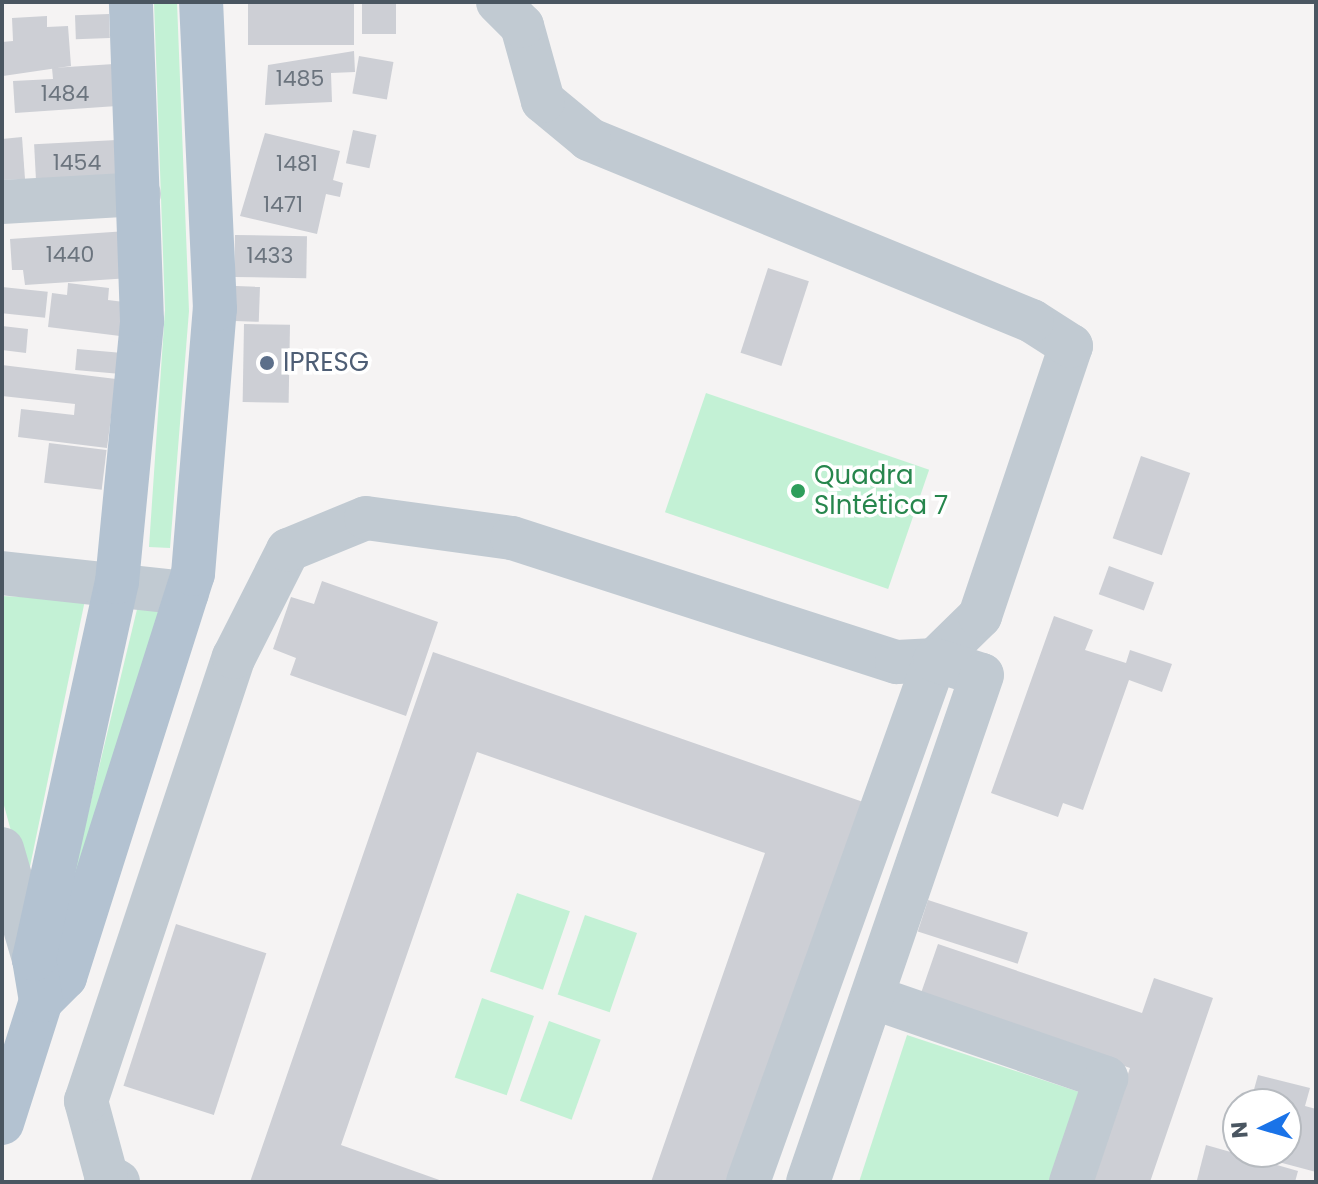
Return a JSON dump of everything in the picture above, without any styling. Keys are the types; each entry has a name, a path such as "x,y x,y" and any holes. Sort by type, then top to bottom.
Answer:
{"main road":[{"path":"47,979 117,582 142,321 131,2"},
{"path":"2,1123 47,979 187,593 215,309 201,2"}],"street":[{"path":"498,2 522,26 543,101 589,139 1032,321 1071,346 980,616 935,660 748,1182"},
{"path":"2,202 139,194"},
{"path":"118,1182 106,1175 86,1101 234,657 288,550 366,518 512,538 897,662 935,660 982,675 808,1182"},
{"path":"2,573 117,582 187,593"},
{"path":"2,849 47,979"},
{"path":"872,997 1106,1078 1071,1182"}],"green space":[{"path":"154,2 177,2 189,311 170,548 149,547 165,310"},
{"name":"Quadra SIntética 7","path":"706,393 929,470 888,589 665,512"},
{"path":"2,596 85,600 26,886 2,798"},
{"path":"139,601 163,604 64,913"},
{"path":"517,893 570,911 543,990 490,971"},
{"path":"585,915 637,933 610,1012 558,994"},
{"path":"482,998 534,1016 507,1095 455,1077"},
{"path":"549,1021 601,1040 572,1120 520,1101"},
{"path":"907,1035 1079,1092 1049,1182 859,1182"}],"building":[{"path":"248,2 354,2 354,45 248,45"},
{"path":"362,2 396,2 396,34 362,34"},
{"path":"109,14 110,38 76,39 75,15"},
{"path":"47,16 47,27 68,26 71,66 3,76 2,42 13,41 12,18"},
{"path":"354,51 355,72 331,73 332,102 265,105 268,65"},
{"path":"359,56 393,62 387,100 352,93"},
{"path":"114,64 117,106 15,113 13,81 53,79 52,68"},
{"path":"353,130 376,135 369,168 346,163"},
{"path":"265,133 340,151 333,180 343,183 340,197 326,194 317,234 240,216"},
{"path":"22,137 25,179 2,180 2,139"},
{"path":"117,140 119,180 36,184 34,144"},
{"path":"127,231 130,278 25,285 23,270 12,270 10,239"},
{"path":"235,235 307,236 306,278 234,277"},
{"path":"768,268 809,281 781,366 740,353"},
{"path":"68,283 109,288 108,300 124,302 120,336 48,327 52,293 67,295"},
{"path":"236,286 260,287 259,322 235,321"},
{"path":"2,287 48,292 45,318 2,313"},
{"name":"IPRESG","path":"244,324 290,325 289,403 243,402"},
{"path":"2,326 28,329 26,353 2,350"},
{"path":"77,349 120,353 118,374 75,370"},
{"path":"2,365 116,379 107,448 18,437 21,409 74,415 75,404 2,396"},
{"path":"49,443 107,450 102,490 44,483"},
{"path":"1141,456 1190,473 1162,555 1113,538"},
{"path":"1109,566 1154,582 1144,611 1099,594"},
{"path":"322,581 438,622 406,716 290,675 296,658 273,649 291,597 314,604"},
{"path":"1054,616 1093,630 1085,650 1126,663 1130,650 1172,664 1162,692 1129,680 1083,810 1063,803 1058,817 991,793"},
{"path":"433,652 866,803 735,1182 651,1182 765,853 477,752 341,1145 445,1182 250,1182"},
{"path":"928,900 1028,932 1018,964 918,931"},
{"path":"176,924 266,953 214,1115 123,1086"},
{"path":"938,944 1142,1013 1154,978 1213,998 1150,1182 1091,1182 1130,1068 920,996"},
{"path":"1258,1075 1310,1088 1305,1106 1316,1109 1316,1172 1301,1168 1302,1088 1254,1088"},
{"path":"1206,1145 1222,1150 1222,1168 1287,1168 1298,1171 1295,1182 1197,1180"}],"place":[{"name":"IPRESG","path":"267,363"},
{"name":"Quadra SIntética 7","path":"798,491"}]}
